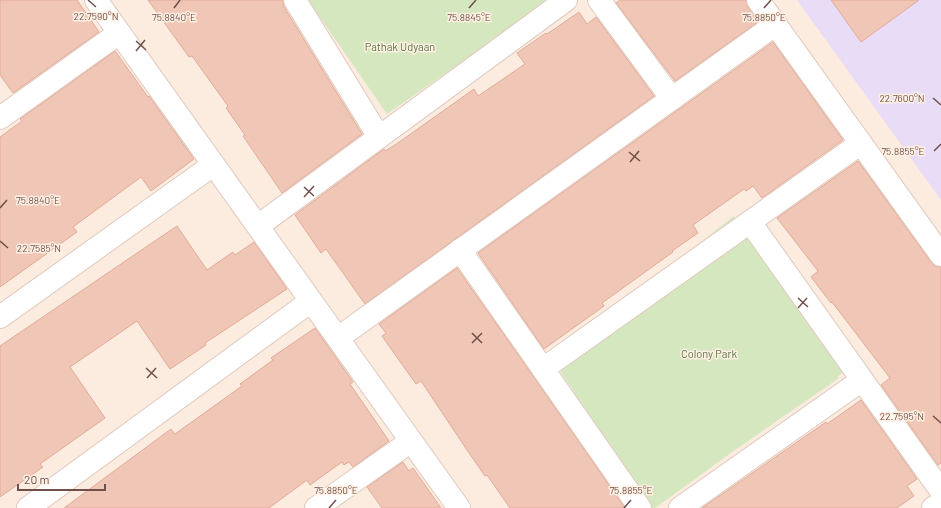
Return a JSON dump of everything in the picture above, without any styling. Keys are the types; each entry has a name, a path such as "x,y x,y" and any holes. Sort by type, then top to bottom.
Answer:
{"street":[{"path":"96,0 459,508"},
{"path":"294,0 379,137"},
{"path":"258,226 566,0"},
{"path":"600,0 672,99"},
{"path":"758,0 941,255"},
{"path":"338,338 776,24"},
{"path":"3,108 119,33"},
{"path":"543,369 861,143"},
{"path":"0,317 213,165"},
{"path":"750,222 941,490"},
{"path":"460,250 640,508"},
{"path":"28,508 311,301"},
{"path":"680,508 862,380"},
{"path":"316,508 411,441"},
{"path":"933,508 941,503"}],"shaded area":[{"path":"797,0 941,0 941,200"}],"green space":[{"name":"Pathak Udyaan","path":"308,0 551,0 387,114"},
{"name":"Colony Park","path":"734,216 844,372 838,376 839,378 735,450 655,508 642,508 571,387 561,373 562,372 554,358"}],"building":[{"path":"0,0 77,0 99,32 13,93 0,75"},
{"path":"148,0 283,0 284,7 362,134 282,193 243,136 245,135 226,108 228,106 192,56 189,57"},
{"path":"620,0 746,0 748,7 758,22 675,81 616,3"},
{"path":"831,0 919,0 861,42"},
{"path":"579,12 587,24 596,17 654,96 365,304 326,249 321,253 295,215 384,149 385,151 395,145 474,89 478,96 525,64 517,53"},
{"path":"773,42 843,140 762,198 753,186 746,191 744,189 693,225 698,233 602,303 604,306 544,349 478,253"},
{"path":"115,51 194,159 151,191 141,177 73,227 77,232 0,287 0,137 22,121 20,119"},
{"path":"858,161 931,262 936,266 941,267 941,463 938,465 881,385 890,378 811,277 818,271 777,218"},
{"path":"177,226 207,270 233,252 235,255 254,242 287,289 205,343 206,345 170,369 137,321 70,367 105,418 40,464 43,467 0,497 0,346"},
{"path":"457,268 625,508 510,508 487,475 485,476 421,381 416,384 382,336 386,333 379,324"},
{"path":"315,328 353,382 350,384 389,441 353,467 349,462 344,465 342,462 310,485 307,480 269,508 64,508 171,429 175,434 242,386 240,384 273,360 271,358"},
{"path":"861,400 917,479 907,486 914,496 897,508 702,508 826,422 827,424"},
{"path":"403,462 409,471 413,468 441,508 382,508 367,487"}]}
